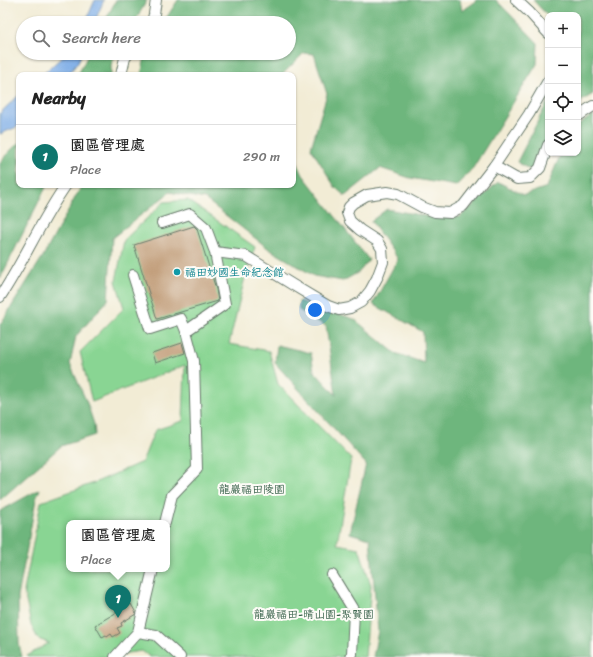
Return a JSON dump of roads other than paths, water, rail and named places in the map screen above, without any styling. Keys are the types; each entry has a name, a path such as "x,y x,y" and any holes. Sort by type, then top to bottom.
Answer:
{"street":[{"path":"154,16 156,0"},
{"path":"516,0 545,30"},
{"path":"122,72 125,60"},
{"path":"215,252 246,256 328,306 338,310 350,308 361,302 370,291 383,262 382,249 377,240 360,230 350,221 347,213 353,202 367,195 387,192 398,194 435,212 450,213 462,206 494,166 529,114 547,84"},
{"path":"581,114 593,106"},
{"path":"494,166 517,179 530,178 540,168 545,154"},
{"path":"0,297 64,188"},
{"path":"162,224 190,214 206,228 215,252 225,304 186,330"},
{"path":"133,275 150,329 180,319 186,330 194,362 197,469 172,495 166,520"},
{"path":"114,657 138,632 152,572"},
{"path":"332,575 354,611 352,654 350,657"},
{"path":"138,632 156,635 180,657"}],"water":[{"path":"95,0 104,0 97,16 88,16"},
{"path":"59,60 79,60 70,72 45,72"},
{"path":"16,98 16,127 0,134 0,113"}],"place":[{"name":"福田妙國生命紀念館","path":"177,272"},
{"name":"園區管理處","path":"118,618"}],"park label":[{"name":"龍巖福田陵園","path":"252,489"},
{"name":"龍巖福田-晴山園-聚賢園","path":"314,614"}]}
